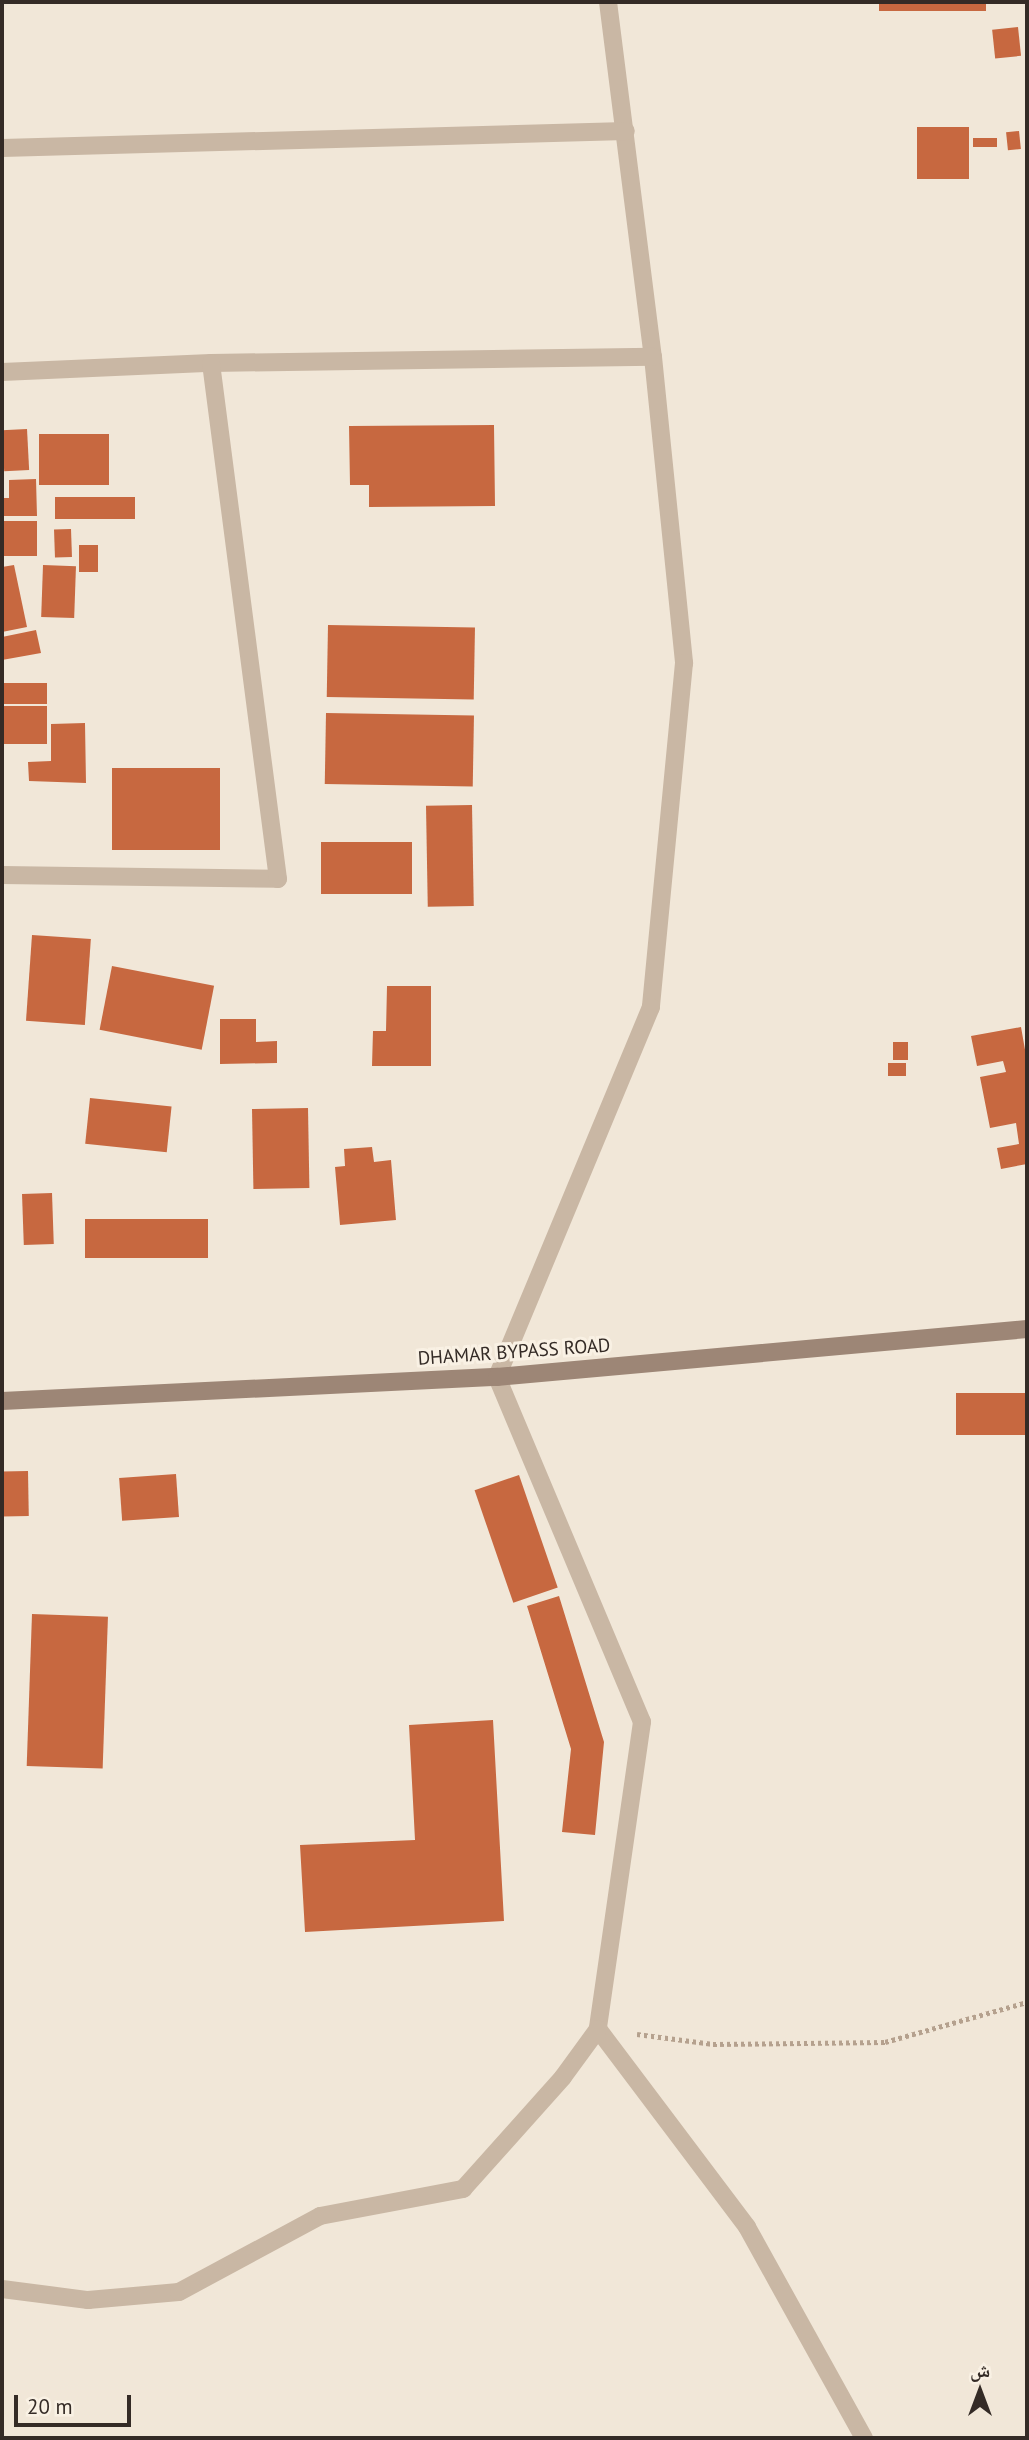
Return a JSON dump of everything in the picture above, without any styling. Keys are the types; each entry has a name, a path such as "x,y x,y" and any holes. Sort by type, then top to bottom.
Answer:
{"main road":[{"name":"DHAMAR BYPASS ROAD","path":"2,1401 497,1377 1027,1329"}],"street":[{"path":"2,2289 88,2300 179,2292 320,2216 463,2189 563,2077 598,2029 642,1722 497,1377 651,1007 684,663 653,357 626,131 607,2"},
{"path":"2,148 626,131"},
{"path":"2,372 211,363 653,357"},
{"path":"2,875 278,879 211,363"},
{"path":"598,2029 747,2227 864,2438"}],"path":[{"path":"598,2029 713,2044 885,2042 1027,2002"}],"building":[{"path":"879,2 986,2 986,11 879,11"},
{"path":"1018,27 1021,56 995,59 992,30"},
{"path":"917,127 969,127 969,179 917,179"},
{"path":"1019,131 1021,149 1008,150 1006,132"},
{"path":"973,138 997,138 997,147 973,147"},
{"path":"494,425 495,506 369,507 369,485 350,485 349,426"},
{"path":"27,429 29,470 4,471 2,430"},
{"path":"39,434 109,434 109,485 39,485"},
{"path":"36,479 37,516 2,516 2,498 9,498 9,480"},
{"path":"55,497 135,497 135,519 55,519"},
{"path":"2,521 37,521 37,556 2,556"},
{"path":"71,529 72,557 55,558 54,530"},
{"path":"79,545 98,545 98,572 79,572"},
{"path":"14,565 27,627 2,632 2,567"},
{"path":"43,565 76,566 74,618 41,617"},
{"path":"328,625 475,628 474,700 327,697"},
{"path":"36,630 41,653 2,660 2,637"},
{"path":"2,683 47,683 47,704 2,704"},
{"path":"2,706 47,706 47,744 2,744"},
{"path":"326,713 474,716 473,787 325,784"},
{"path":"85,723 86,783 29,781 28,762 51,761 51,724"},
{"path":"112,768 220,768 220,850 112,850"},
{"path":"472,805 474,906 428,907 426,806"},
{"path":"321,842 412,842 412,894 321,894"},
{"path":"32,935 91,939 85,1025 26,1021"},
{"path":"112,966 214,986 202,1050 100,1030"},
{"path":"387,986 431,986 431,1066 372,1066 373,1031 386,1031"},
{"path":"220,1019 256,1019 256,1042 277,1041 277,1063 220,1064"},
{"path":"1021,1027 1027,1061 1027,1164 1001,1169 997,1148 1019,1144 1016,1123 990,1128 980,1077 1006,1072 1003,1061 977,1066 971,1036"},
{"path":"893,1042 908,1042 908,1060 893,1060"},
{"path":"888,1063 906,1063 906,1076 888,1076"},
{"path":"90,1098 172,1107 167,1152 85,1144"},
{"path":"308,1108 309,1188 253,1189 252,1109"},
{"path":"372,1147 374,1162 391,1160 396,1220 340,1225 335,1167 345,1166 344,1149"},
{"path":"52,1193 54,1244 24,1245 22,1194"},
{"path":"85,1219 208,1219 208,1258 85,1258"},
{"path":"956,1393 1027,1393 1027,1435 956,1435"},
{"path":"2,1471 28,1471 29,1516 3,1516"},
{"path":"176,1474 179,1517 122,1521 119,1478"},
{"path":"519,1475 558,1588 513,1603 475,1490"},
{"path":"559,1596 604,1742 595,1835 562,1832 571,1749 527,1606"},
{"path":"32,1614 108,1617 103,1769 27,1766"},
{"path":"493,1720 504,1921 305,1932 300,1845 415,1840 409,1725"}]}
